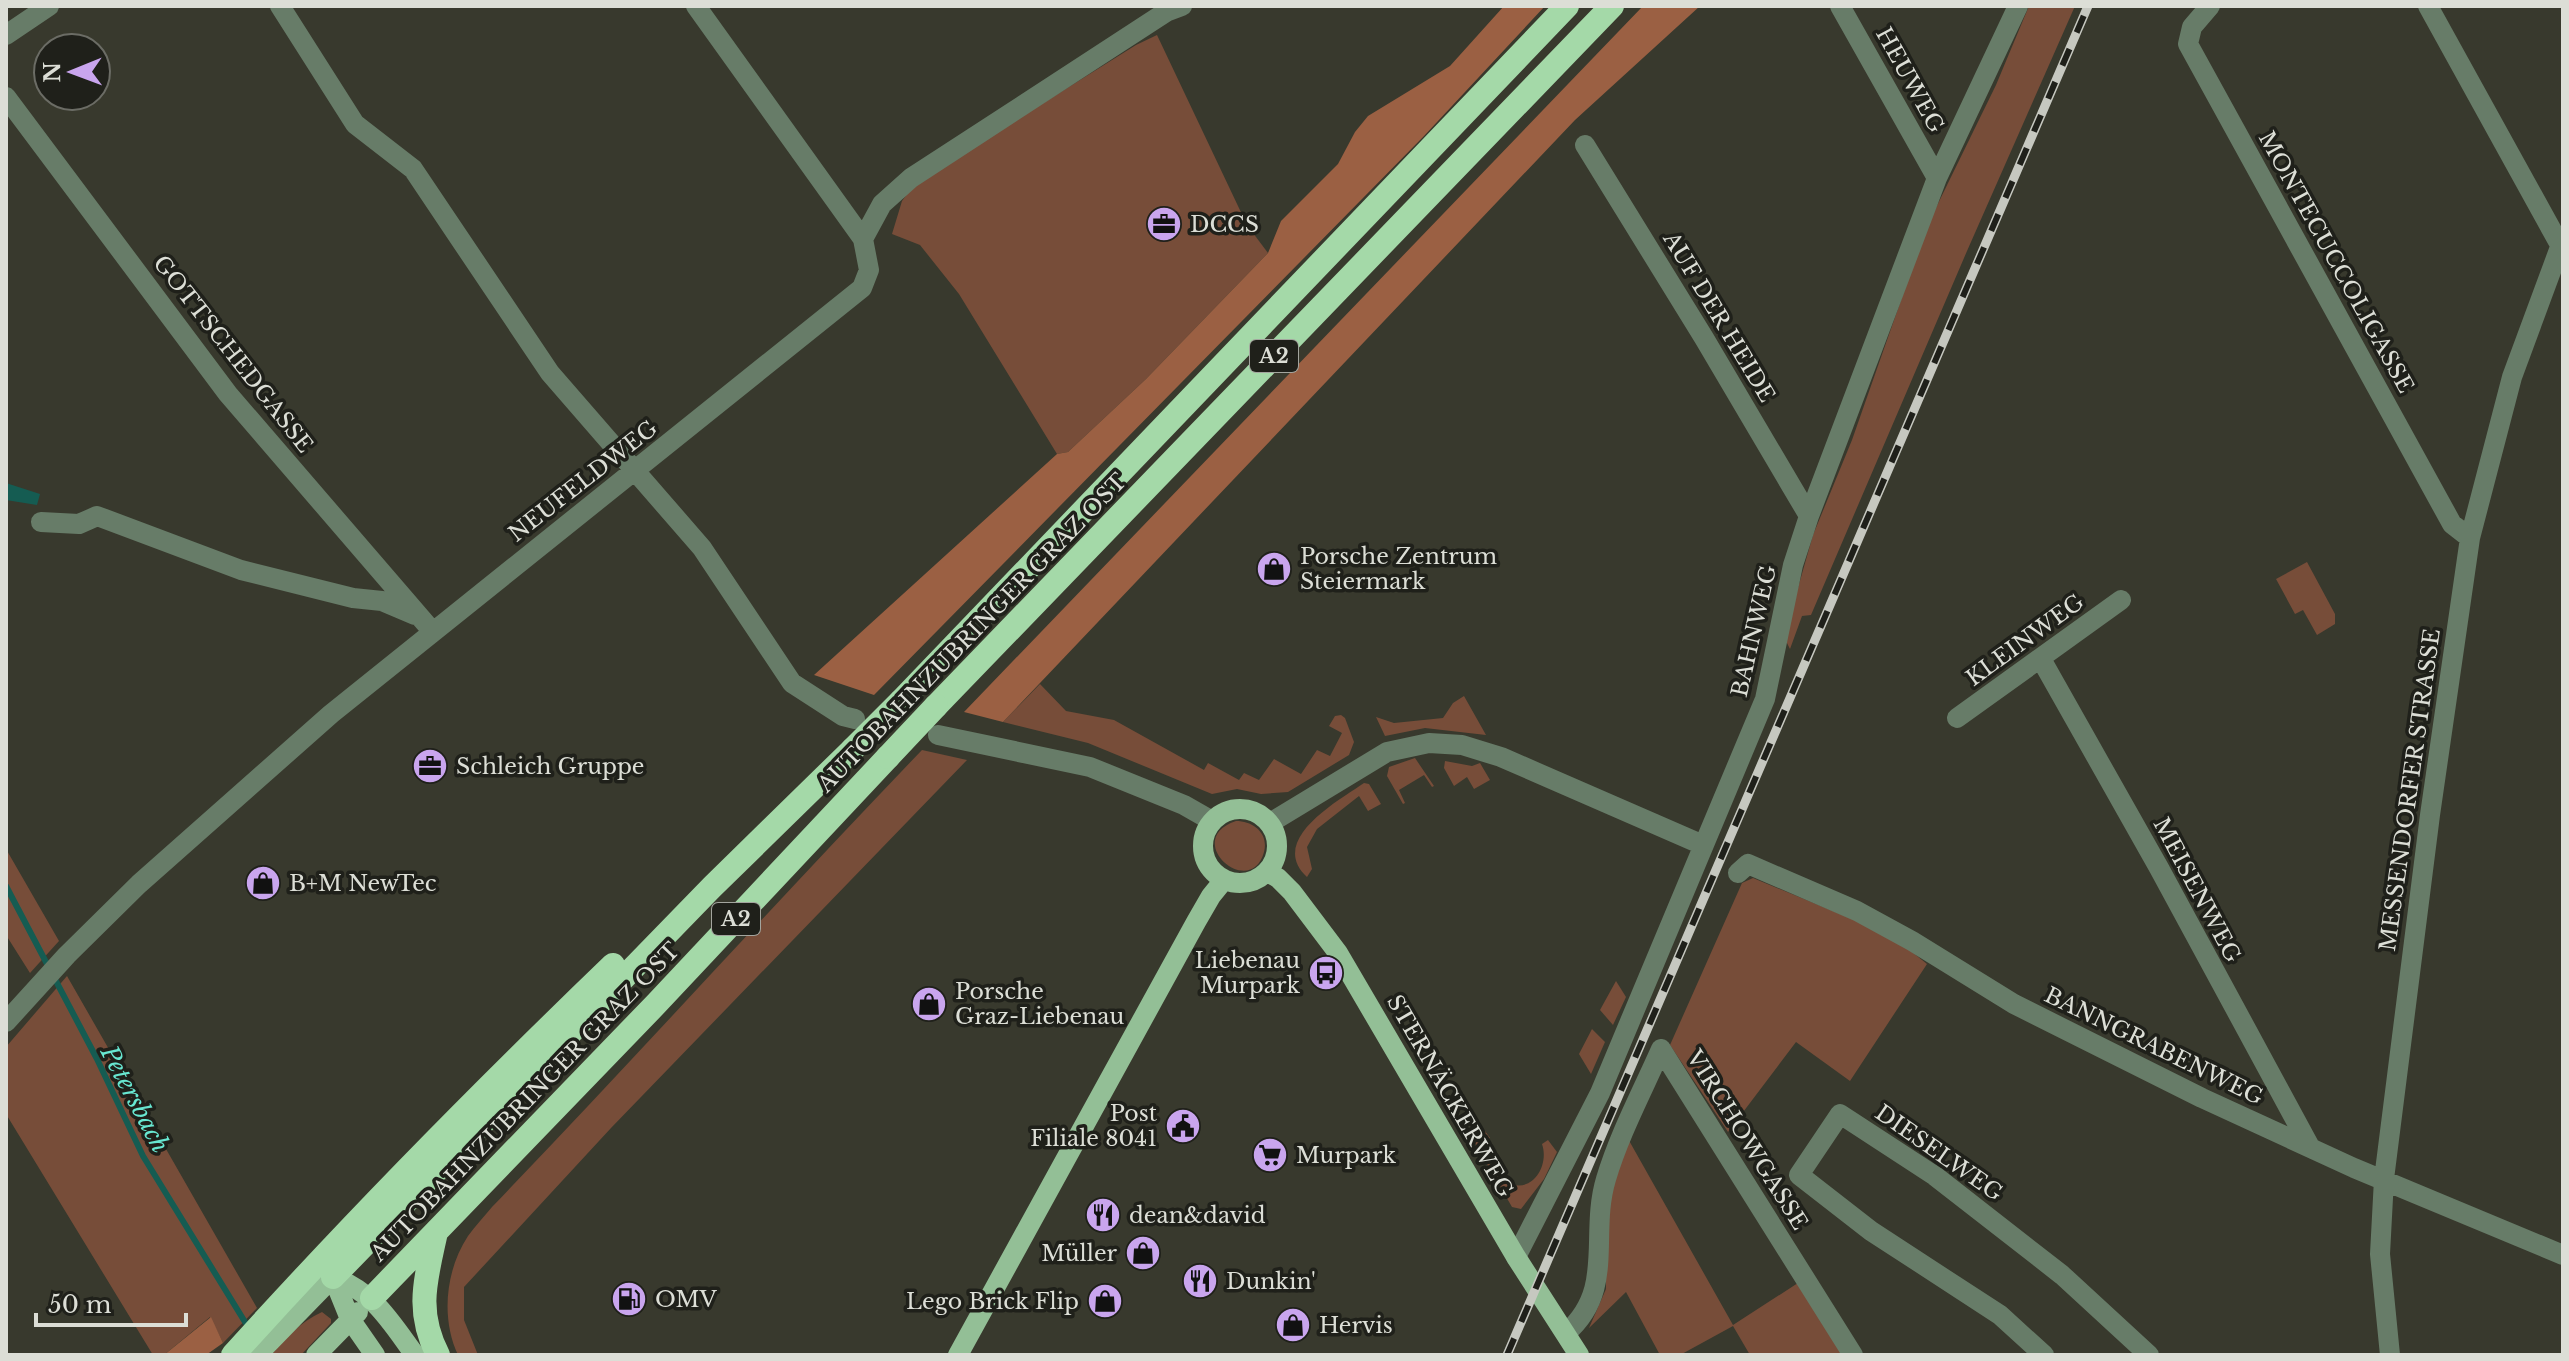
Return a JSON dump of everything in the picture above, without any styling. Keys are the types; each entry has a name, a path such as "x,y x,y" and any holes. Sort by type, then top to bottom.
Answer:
{"highway":[{"name":"AUTOBAHNZUBRINGER GRAZ OST","path":"333,1277 659,940 901,701 1567,6"},
{"name":"AUTOBAHNZUBRINGER GRAZ OST","path":"372,1298 936,706 1612,6"},
{"path":"233,1355 315,1266 577,1000 631,948 659,940"},
{"path":"436,1232 424,1291 424,1322 438,1355"}],"main road":[{"path":"1248,809 1270,823 1277,839 1277,848 1276,857 1267,872 1247,883 1224,880 1211,869 1204,854 1204,837 1212,821 1222,813 1248,809"},
{"name":"STERNÄCKERWEG","path":"1267,872 1292,892 1338,953 1516,1257 1579,1355"},
{"path":"958,1355 1196,922 1224,880"},
{"path":"333,1277 354,1284 372,1298 415,1355"},
{"path":"333,1277 350,1319 375,1355"},
{"path":"257,1355 333,1277"},
{"path":"316,1355 372,1298"}],"street":[{"path":"6,35 49,6"},
{"path":"280,6 355,124 413,169 550,373 702,548 792,683 843,716 855,719"},
{"path":"696,6 863,239 882,204 911,178 1166,12 1182,6"},
{"name":"HEUWEG","path":"1840,6 1937,178"},
{"name":"BAHNWEG","path":"1516,1257 1600,1093 1765,699 1793,565 1809,516 1937,178 2018,6"},
{"name":"MONTECUCCOLIGASSE","path":"2210,6 2192,27 2188,44 2452,524 2470,538"},
{"name":"MESSENDORFER STRASSE","path":"2390,1355 2380,1254 2384,1179 2420,888 2470,538 2512,377 2558,274 2562,242 2428,6"},
{"name":"GOTTSCHEDGASSE","path":"6,97 228,394 426,624"},
{"name":"AUF DER HEIDE","path":"1585,145 1809,516"},
{"name":"NEUFELDWEG","path":"6,1022 67,955 139,884 320,724 426,624 634,471 862,288 869,270 863,239"},
{"path":"41,522 79,524 97,516 241,570 353,598 382,601 426,624"},
{"name":"KLEINWEG","path":"1957,718 2121,600"},
{"name":"MEISENWEG","path":"2041,659 2159,868 2309,1145"},
{"path":"938,735 1090,767 1184,805 1212,821"},
{"path":"1270,823 1387,752 1429,743 1462,745 1501,757 1703,845"},
{"name":"BANNGRABENWEG","path":"1738,873 1748,864 1832,899 1912,941 2014,1004 2216,1104 2354,1168 2563,1255"},
{"name":"VIRCHOWGASSE","path":"1566,1333 1581,1320 1596,1288 1599,1215 1604,1183 1661,1049 1853,1355"},
{"name":"DIESELWEG","path":"2044,1355 2000,1315 1871,1231 1799,1175 1840,1114 1935,1176 2062,1275 2149,1355"}],"shaded area":[{"path":"1504,6 1545,6 1424,136 874,695 814,675 1057,454 1068,452 1146,379 1268,253 1281,221 1338,164 1355,132 1368,116 1450,66"},
{"path":"1643,6 1700,6 1575,120 1003,722 964,712"},
{"path":"2029,6 2075,6 1811,615 1802,616 1790,649 1784,637 1813,535 1852,440 1927,226 1996,85"},
{"path":"1157,35 1247,225 1268,253 1146,379 1068,452 1057,454 959,294 920,245 892,234 902,201 915,183 1136,45"},
{"path":"2307,562 2335,614 2335,624 2317,635 2303,610 2295,614 2276,579"},
{"path":"1040,684 1066,711 1114,720 1204,770 1208,763 1239,780 1244,773 1259,780 1274,759 1301,774 1317,750 1330,756 1342,733 1329,726 1335,716 1345,718 1354,742 1349,755 1288,792 1261,794 1237,789 1212,794 1088,743 1003,722"},
{"path":"1464,696 1486,735 1425,728 1385,736 1376,717 1394,723 1443,718 1453,703"},
{"path":"922,750 967,760 611,1128 464,1287 464,1320 478,1355 458,1355 449,1326 448,1295 454,1264 471,1232"},
{"path":"1415,758 1434,786 1424,775 1399,790 1403,804 1387,776 1389,767"},
{"path":"1445,761 1472,766 1480,763 1490,780 1474,789 1467,777 1454,786 1444,768"},
{"path":"1364,783 1369,784 1381,804 1368,811 1359,796 1317,829 1307,847 1312,869 1307,877 1297,863 1295,849 1301,836 1324,811"},
{"path":"1236,821 1254,826 1264,839 1264,852 1257,866 1246,870 1235,869 1224,862 1217,852 1215,841 1221,830"},
{"path":"6,849 59,941 30,973 6,935"},
{"path":"1753,878 1891,935 1927,964 1850,1081 1796,1042 1728,1132 1670,1045 1742,883"},
{"path":"67,976 257,1308 223,1343 210,1317 164,1355 153,1355 6,1114 6,1047"},
{"path":"1616,981 1626,997 1613,1025 1600,1010"},
{"path":"1592,1029 1605,1042 1591,1074 1579,1054"},
{"path":"1485,1131 1490,1138 1480,1145 1488,1160 1501,1178 1514,1185 1522,1185 1536,1177 1543,1162 1542,1144 1548,1140 1557,1152 1544,1179 1521,1209 1512,1207 1472,1138"},
{"path":"1627,1137 1733,1325 1801,1281 1845,1355 1750,1355 1733,1326 1680,1355 1660,1355 1626,1292 1589,1328 1606,1289 1606,1214"},
{"path":"322,1312 331,1319 331,1323 301,1355 271,1355 300,1325"},
{"path":"211,1317 223,1343 206,1355 164,1355"}],"water":[{"path":"6,483 40,494 37,505 6,500"}],"waterway":[{"name":"Petersbach","path":"6,886 97,1059 143,1156 245,1322"}],"railway":[{"path":"1507,1355 2088,6"}],"place":[{"name":"DCCS","path":"1164,224"},
{"name":"Porsche Zentrum Steiermark","path":"1274,569"},
{"name":"Schleich Gruppe","path":"430,766"},
{"name":"B+M NewTec","path":"263,883"},
{"name":"Liebenau Murpark","path":"1326,973"},
{"name":"Porsche Graz-Liebenau","path":"929,1004"},
{"name":"Post Filiale 8041","path":"1183,1126"},
{"name":"Murpark","path":"1270,1155"},
{"name":"dean&david","path":"1103,1215"},
{"name":"Müller","path":"1143,1253"},
{"name":"Dunkin'","path":"1200,1281"},
{"name":"OMV","path":"629,1299"},
{"name":"Lego Brick Flip","path":"1105,1301"},
{"name":"Hervis","path":"1293,1325"}]}
